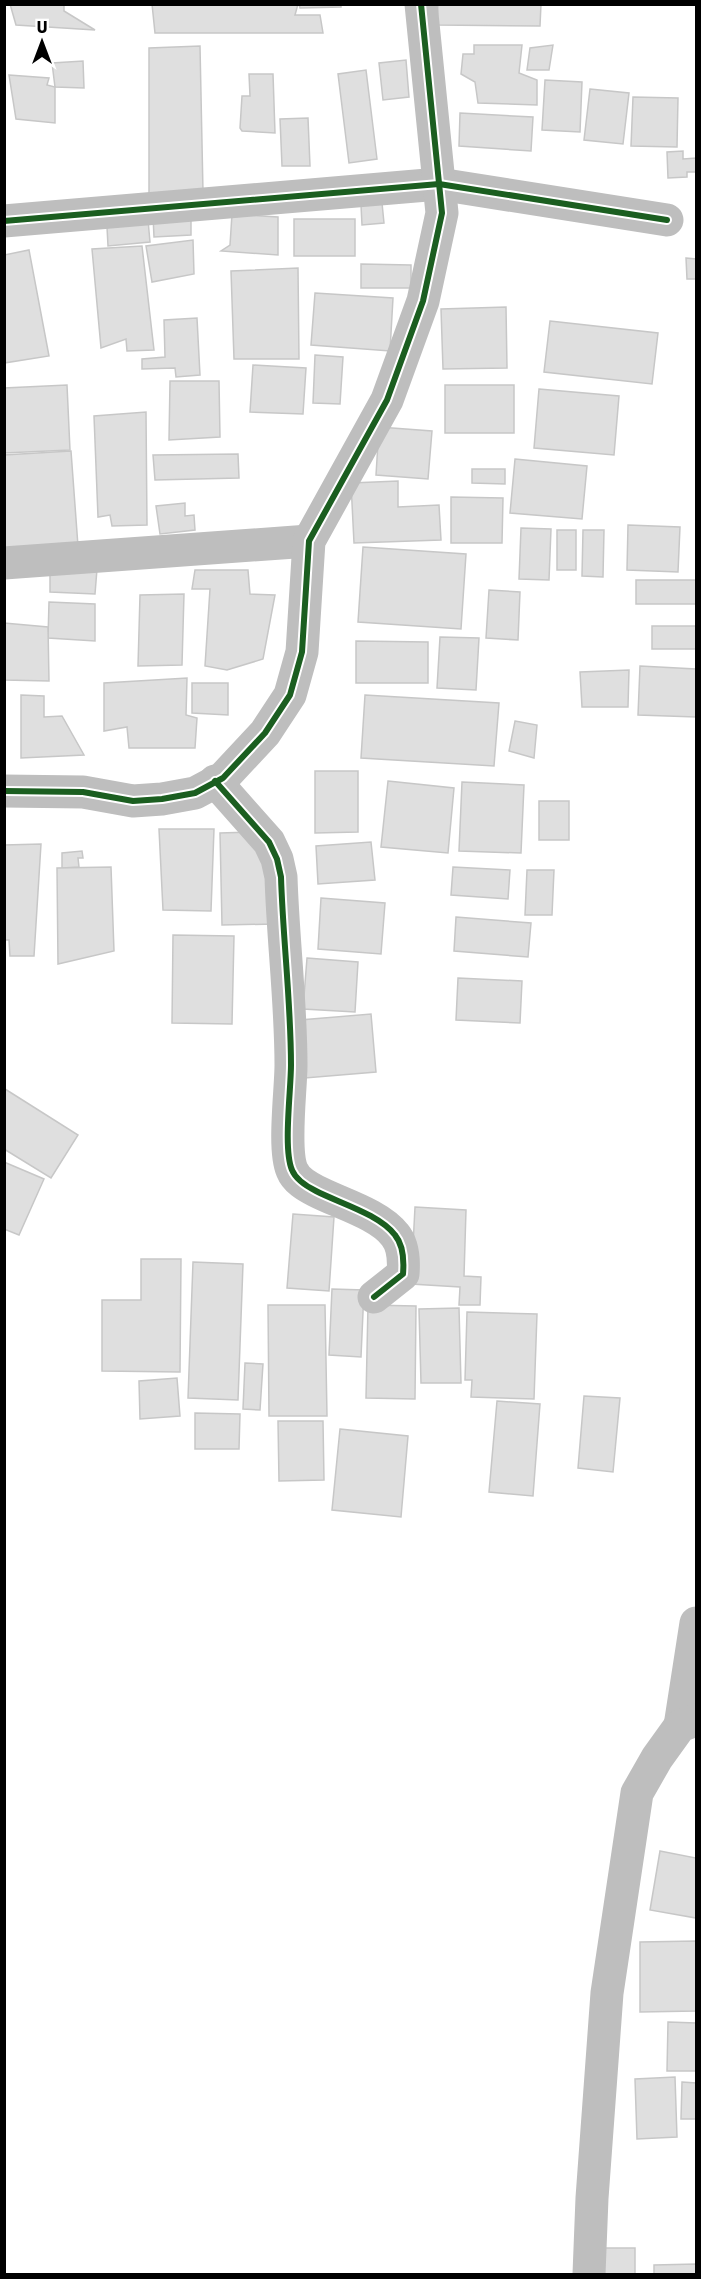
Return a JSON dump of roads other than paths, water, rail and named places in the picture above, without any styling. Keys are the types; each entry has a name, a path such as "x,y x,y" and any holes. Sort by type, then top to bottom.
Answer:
{"street":[{"path":"4,791 83,792 133,801 195,793 223,778 265,733 290,695 302,652 309,541 387,400 396,378 425,290 442,213 421,4"},
{"path":"4,221 439,184 667,220"},
{"path":"4,563 309,541"},
{"path":"215,782 269,842 277,859 281,878 291,1065 289,1118 291,1168 297,1178 310,1188 378,1221 396,1235 404,1262 403,1275 374,1297"},
{"path":"589,2274 592,2198 607,1993 637,1793 657,1758 688,1723 696,1623"}]}
